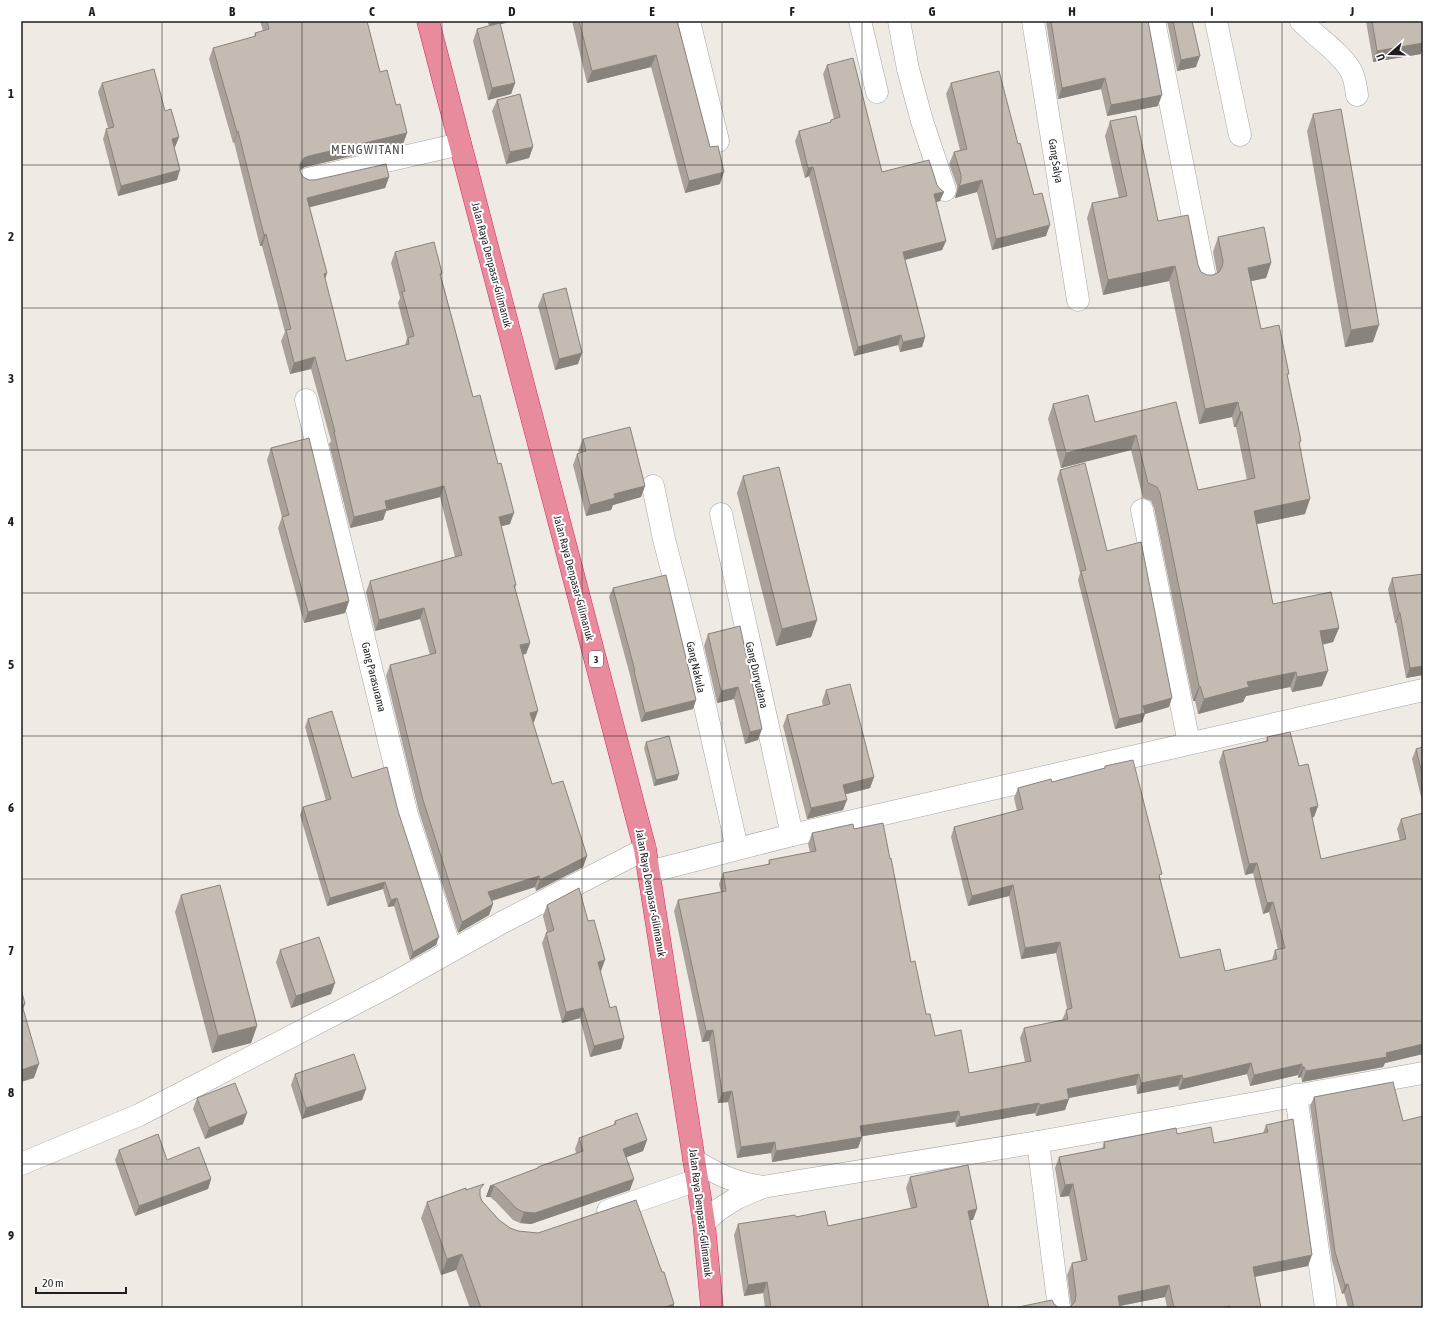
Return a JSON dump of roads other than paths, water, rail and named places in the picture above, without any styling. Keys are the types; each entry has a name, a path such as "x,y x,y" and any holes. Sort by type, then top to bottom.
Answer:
{"highway":[{"name":"Jalan Raya Denpasar-Gilimanuk","path":"428,21 646,849 704,1223 712,1308"}],"street":[{"path":"689,21 718,141"},
{"path":"860,21 877,92"},
{"path":"899,21 908,69 922,121 945,190"},
{"name":"Gang Salya","path":"1033,21 1078,300"},
{"path":"1154,21 1205,278"},
{"path":"1216,21 1240,135"},
{"path":"1301,21 1319,39 1342,58 1353,74 1357,95"},
{"path":"308,179 460,144"},
{"name":"Gang Parasurama","path":"306,400 407,814 451,951"},
{"name":"Gang Nakula","path":"653,486 664,538 690,640 737,848"},
{"path":"1142,510 1189,743"},
{"name":"Gang Duryudana","path":"721,514 792,835"},
{"path":"649,872 792,835 1423,690"},
{"path":"21,1164 139,1115 380,991 503,922 646,849"},
{"path":"704,1223 718,1210 737,1198 763,1187 1038,1142 1423,1073"},
{"path":"1296,1095 1326,1308"},
{"path":"1038,1142 1057,1308"},
{"path":"593,1216 696,1170 738,1182 763,1187"}],"district":[{"name":"MENGWITANI","path":"368,149"}]}
